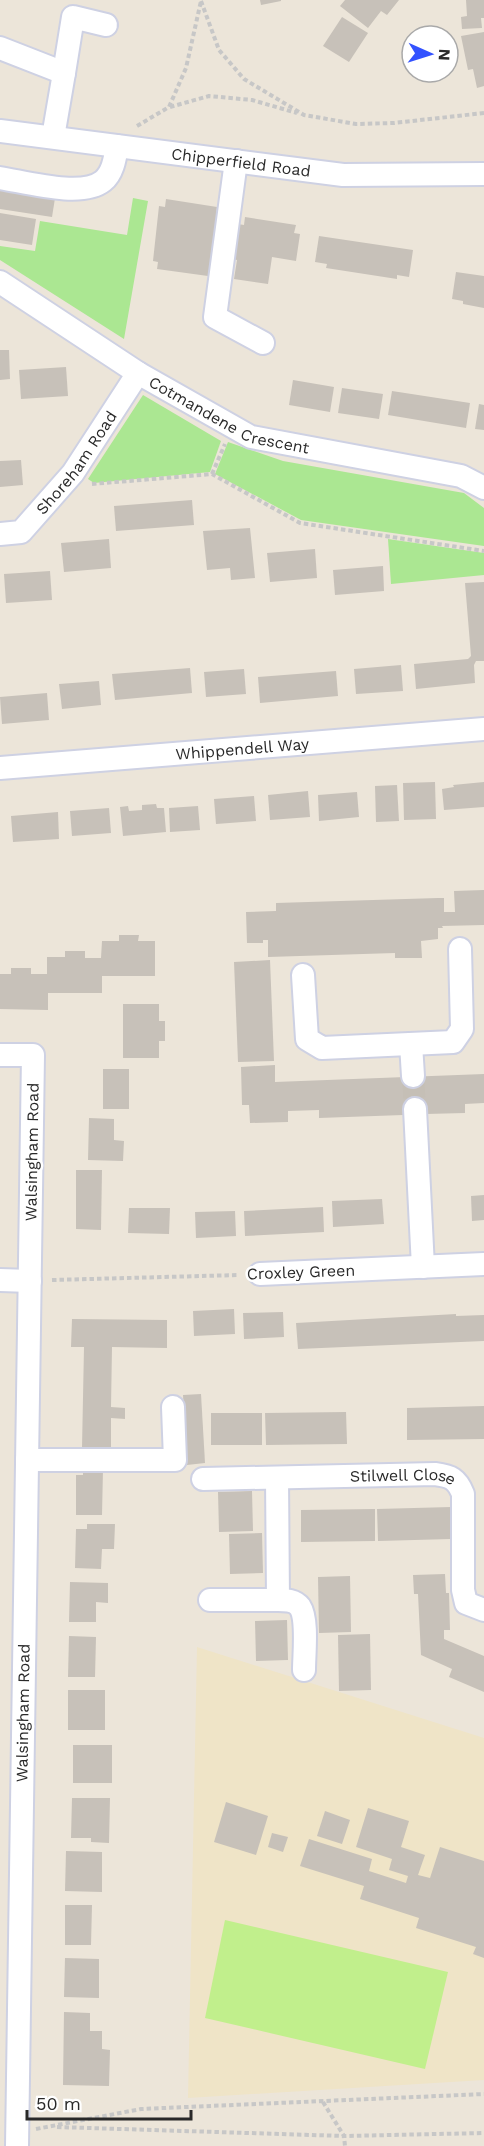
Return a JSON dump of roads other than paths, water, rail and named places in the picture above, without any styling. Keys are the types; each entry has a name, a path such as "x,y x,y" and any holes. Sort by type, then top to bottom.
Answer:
{"street":[{"path":"53,137 73,17 106,25"},
{"path":"0,48 64,72"},
{"name":"Chipperfield Road","path":"0,131 343,175 484,174"},
{"path":"0,178 76,189 91,188 105,180 113,165 111,146"},
{"path":"237,161 215,317 262,344"},
{"name":"Cotmandene Crescent","path":"0,282 138,373 251,437 461,476 484,488"},
{"name":"Shoreham Road","path":"0,534 21,532 73,473 138,373"},
{"name":"Whippendell Way","path":"0,768 484,729"},
{"path":"303,975 307,1039 322,1048 453,1042 462,1029 460,949"},
{"path":"411,1044 413,1076"},
{"name":"Walsingham Road","path":"0,1055 33,1055 17,2139"},
{"path":"415,1108 423,1267"},
{"name":"Croxley Green","path":"260,1274 484,1264"},
{"path":"0,1280 30,1281"},
{"path":"27,1460 175,1460 173,1407"},
{"name":"Stilwell Close","path":"203,1479 435,1474 450,1476 458,1482 463,1494 466,1603 484,1610"},
{"path":"277,1478 278,1599"},
{"path":"210,1600 278,1599 289,1600 299,1605 303,1616 304,1670"}],"tunnel":[{"path":"413,1076 415,1109"}]}
